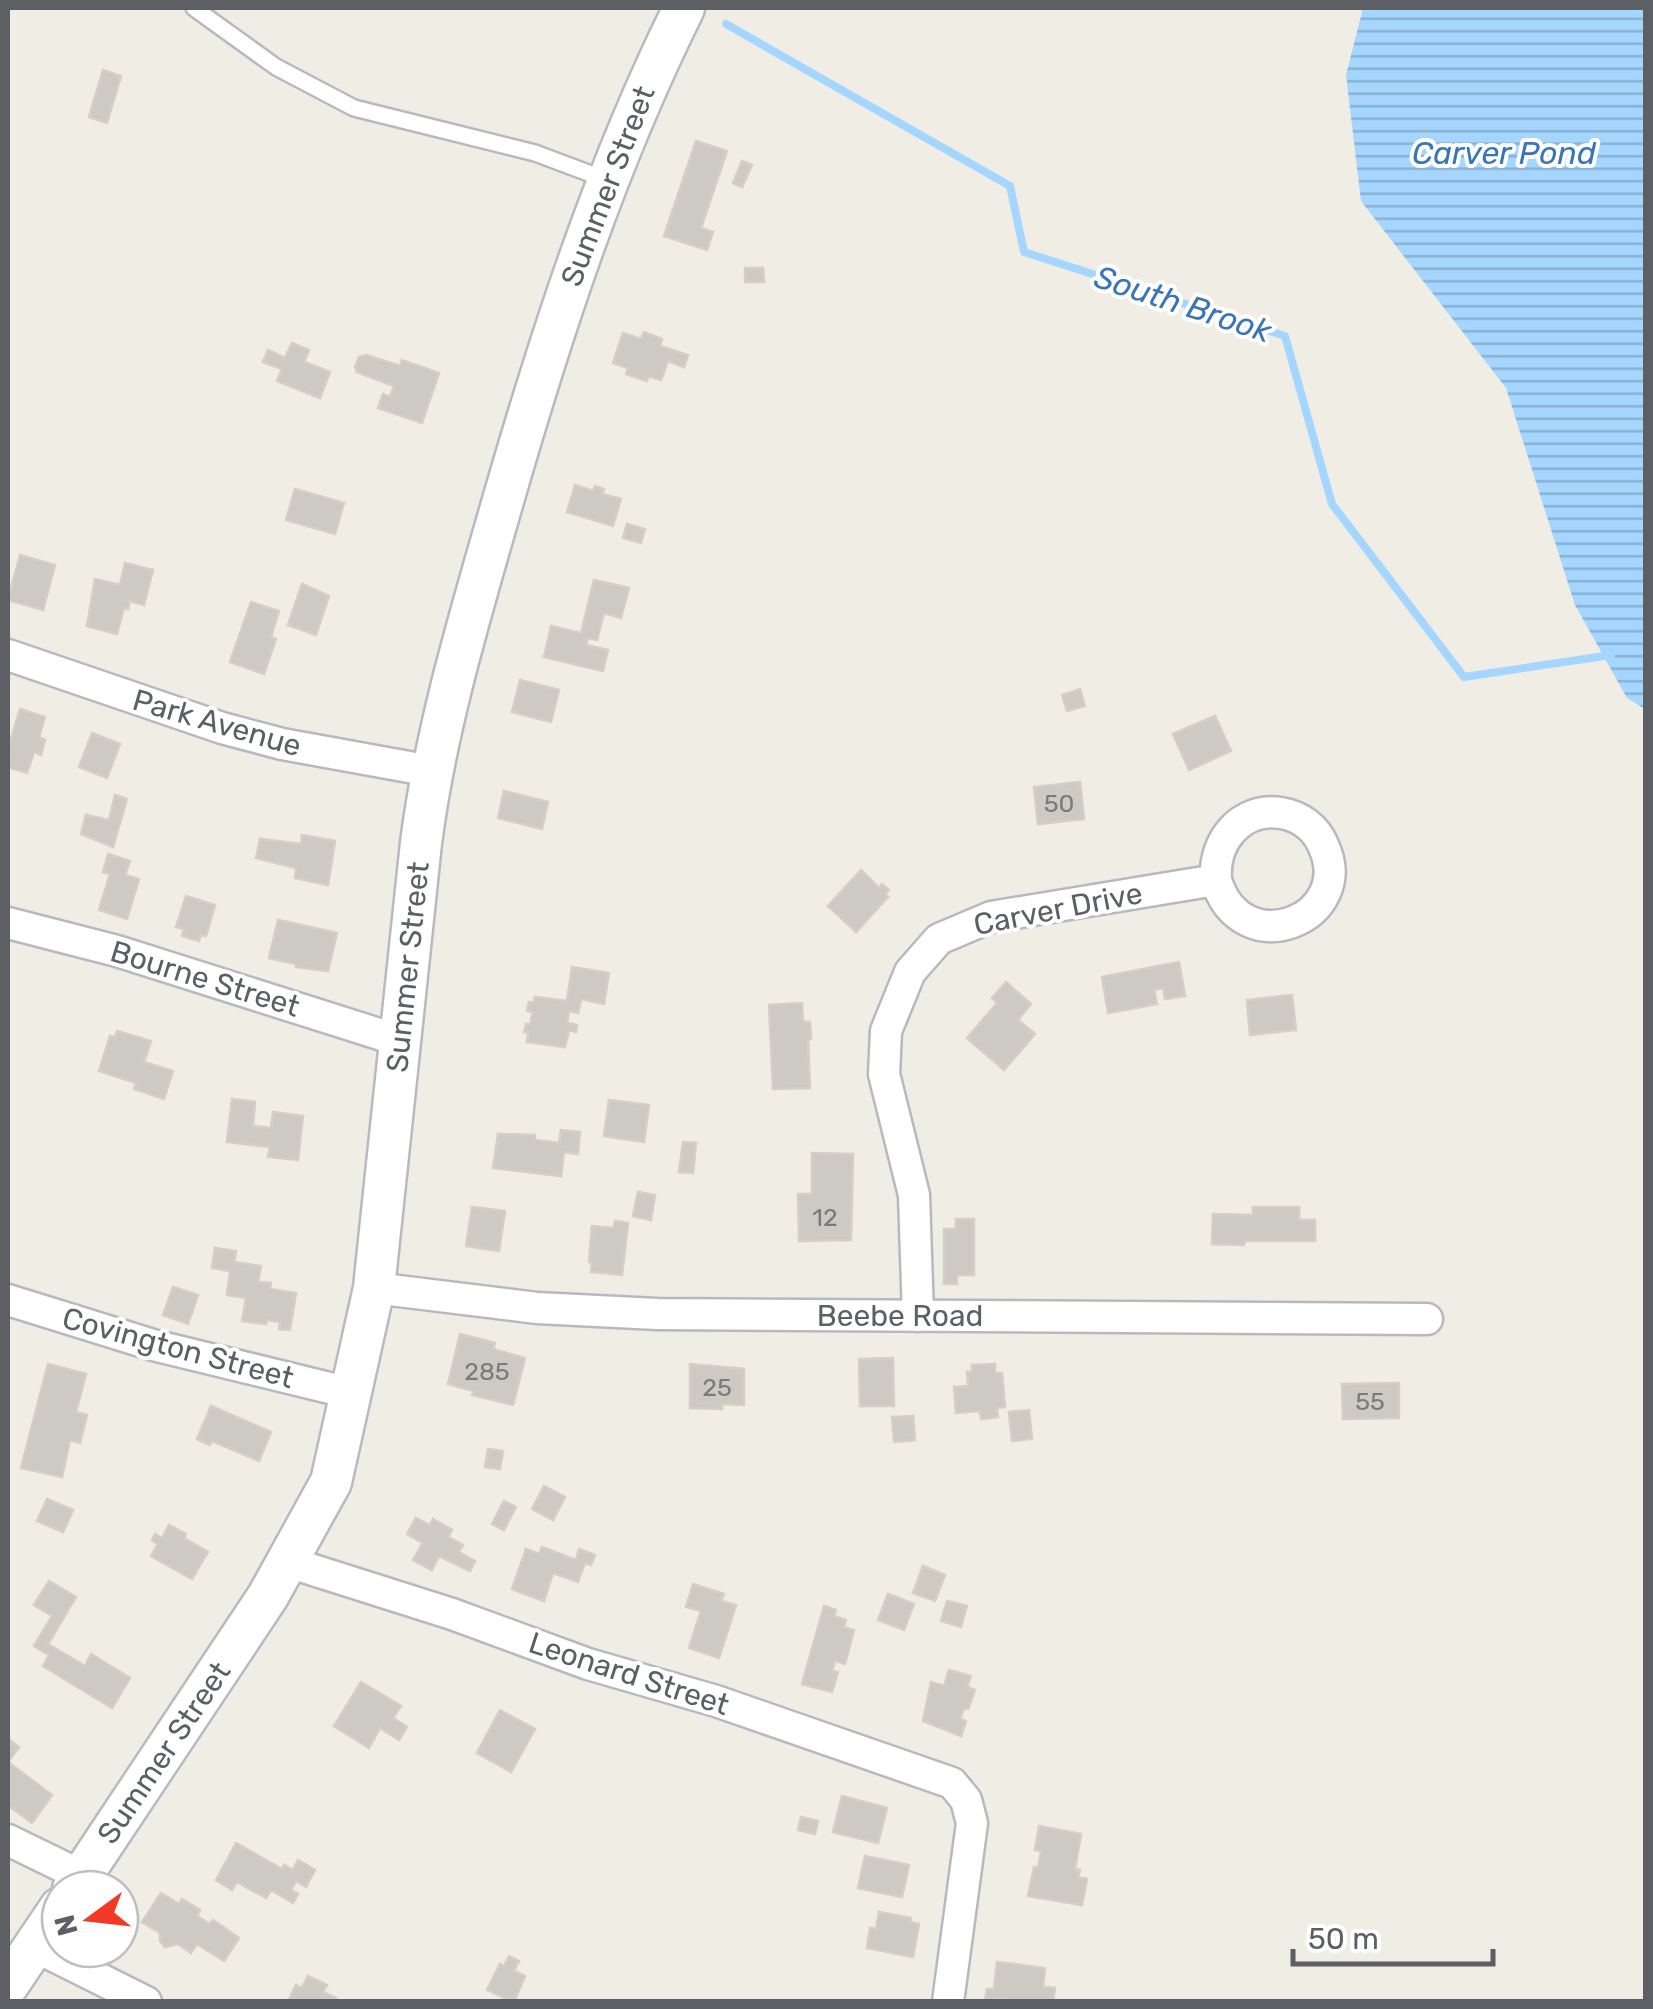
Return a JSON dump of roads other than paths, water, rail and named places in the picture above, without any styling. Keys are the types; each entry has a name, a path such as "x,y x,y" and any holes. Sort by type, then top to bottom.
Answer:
{"main road":[{"name":"Summer Street","path":"86,1869 244,1634 330,1482 374,1288 431,771 514,464 573,272 650,76 684,8"},
{"name":"Summer Street","path":"8,1985 40,1937"}],"street":[{"name":"Park Avenue","path":"8,655 222,728 298,748 431,771"},
{"name":"Carver Drive","path":"918,1316 914,1194 884,1074 886,1031 910,972 939,939 964,925 991,917 1216,880"},
{"name":"Bourne Street","path":"8,923 150,961 401,1041"},
{"name":"Beebe Road","path":"374,1288 597,1312 1427,1319"},
{"name":"Covington Street","path":"8,1300 153,1345 350,1392"},
{"name":"Leonard Street","path":"288,1562 452,1614 588,1664 716,1701 952,1784 964,1797 972,1823 948,2002"},
{"path":"8,1840 44,1869"},
{"path":"34,1946 146,2002"}],"lane":[{"path":"194,8 276,67 354,108 535,153 607,180"}],"water":[{"name":"Carver Pond","path":"1363,8 1645,8 1645,709 1627,698 1575,605 1506,388 1361,201 1346,75"}],"waterway":[{"name":"South Brook","path":"726,24 1010,186 1024,252 1285,336 1332,504 1464,677 1611,655"}]}
